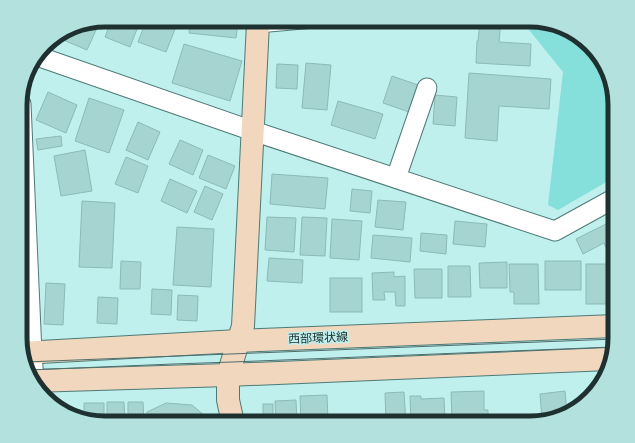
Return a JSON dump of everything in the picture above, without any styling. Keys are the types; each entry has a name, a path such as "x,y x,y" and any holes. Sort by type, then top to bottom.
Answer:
{"street":[{"path":"231,416 228,400 228,375 242,326 258,27"},
{"path":"42,58 253,131 555,231 608,202"},
{"path":"396,178 427,88"},
{"name":"西部環状線","path":"28,353 238,341 608,326"},
{"path":"40,381 228,375 605,359"}],"shaded area":[{"path":"527,27 545,28 555,31 578,43 592,57 600,70 607,90 608,181 558,210 548,205 563,72"}],"building":[{"path":"109,27 138,27 130,47 105,37"},
{"path":"144,27 176,27 166,52 138,42"},
{"path":"190,27 237,27 236,38 189,33"},
{"path":"479,27 500,27 499,42 531,44 530,66 476,63"},
{"path":"97,28 87,50 62,40 80,31"},
{"path":"184,44 242,61 230,101 172,83"},
{"path":"306,63 331,65 327,110 302,108"},
{"path":"277,64 298,65 297,89 276,88"},
{"path":"469,73 551,79 549,109 499,106 497,141 465,138"},
{"path":"392,76 421,86 412,113 383,103"},
{"path":"48,92 77,105 66,133 36,120"},
{"path":"435,95 457,97 455,126 433,124"},
{"path":"89,98 124,110 109,153 75,141"},
{"path":"338,101 383,114 375,139 331,125"},
{"path":"138,122 160,132 148,160 126,150"},
{"path":"61,136 62,146 38,150 36,139"},
{"path":"180,140 203,150 193,175 169,164"},
{"path":"85,150 92,191 61,196 54,156"},
{"path":"208,155 235,166 226,189 199,178"},
{"path":"126,157 148,166 138,193 115,184"},
{"path":"272,174 328,178 325,209 270,204"},
{"path":"170,179 197,191 187,213 161,201"},
{"path":"205,186 223,194 212,220 194,212"},
{"path":"352,189 372,191 370,213 350,211"},
{"path":"378,200 406,202 403,230 375,227"},
{"path":"82,201 115,203 112,268 79,267"},
{"path":"267,217 296,218 294,252 265,250"},
{"path":"302,217 327,218 325,256 300,255"},
{"path":"332,219 362,221 359,260 330,258"},
{"path":"455,221 487,224 485,247 453,244"},
{"path":"608,223 608,252 604,243 583,254 576,239"},
{"path":"177,227 214,229 211,287 173,285"},
{"path":"421,233 447,235 446,254 420,251"},
{"path":"373,235 412,238 410,262 371,258"},
{"path":"269,258 303,260 302,283 267,281"},
{"path":"121,261 141,262 140,289 120,289"},
{"path":"545,261 581,261 581,290 545,290"},
{"path":"507,262 507,288 480,288 479,263"},
{"path":"509,264 538,264 539,304 514,304 514,292 510,292"},
{"path":"586,264 608,264 608,304 586,304"},
{"path":"448,266 470,266 471,297 448,297"},
{"path":"414,269 442,269 442,298 415,298"},
{"path":"394,272 394,277 405,276 405,306 396,306 395,292 384,292 385,300 373,300 372,273"},
{"path":"330,278 362,278 362,312 330,312"},
{"path":"46,283 65,284 63,325 44,324"},
{"path":"152,289 172,290 171,315 151,314"},
{"path":"178,295 198,296 197,321 177,320"},
{"path":"98,297 118,298 117,324 97,323"},
{"path":"484,391 484,410 488,410 488,416 452,416 451,392"},
{"path":"565,391 566,407 542,415 540,394"},
{"path":"404,392 406,416 386,416 385,393"},
{"path":"327,395 328,416 301,416 300,396"},
{"path":"410,396 421,396 421,399 444,398 445,416 411,416"},
{"path":"296,400 297,416 276,416 275,401"},
{"path":"107,402 124,402 125,416 107,416"},
{"path":"128,402 143,402 144,416 128,416"},
{"path":"84,403 104,403 104,416 84,413"},
{"path":"166,403 192,405 205,416 147,416 147,412"},
{"path":"263,404 273,404 273,416 263,416"}],"tram line":[{"path":"31,362 608,339"},
{"path":"34,370 608,347"}]}
